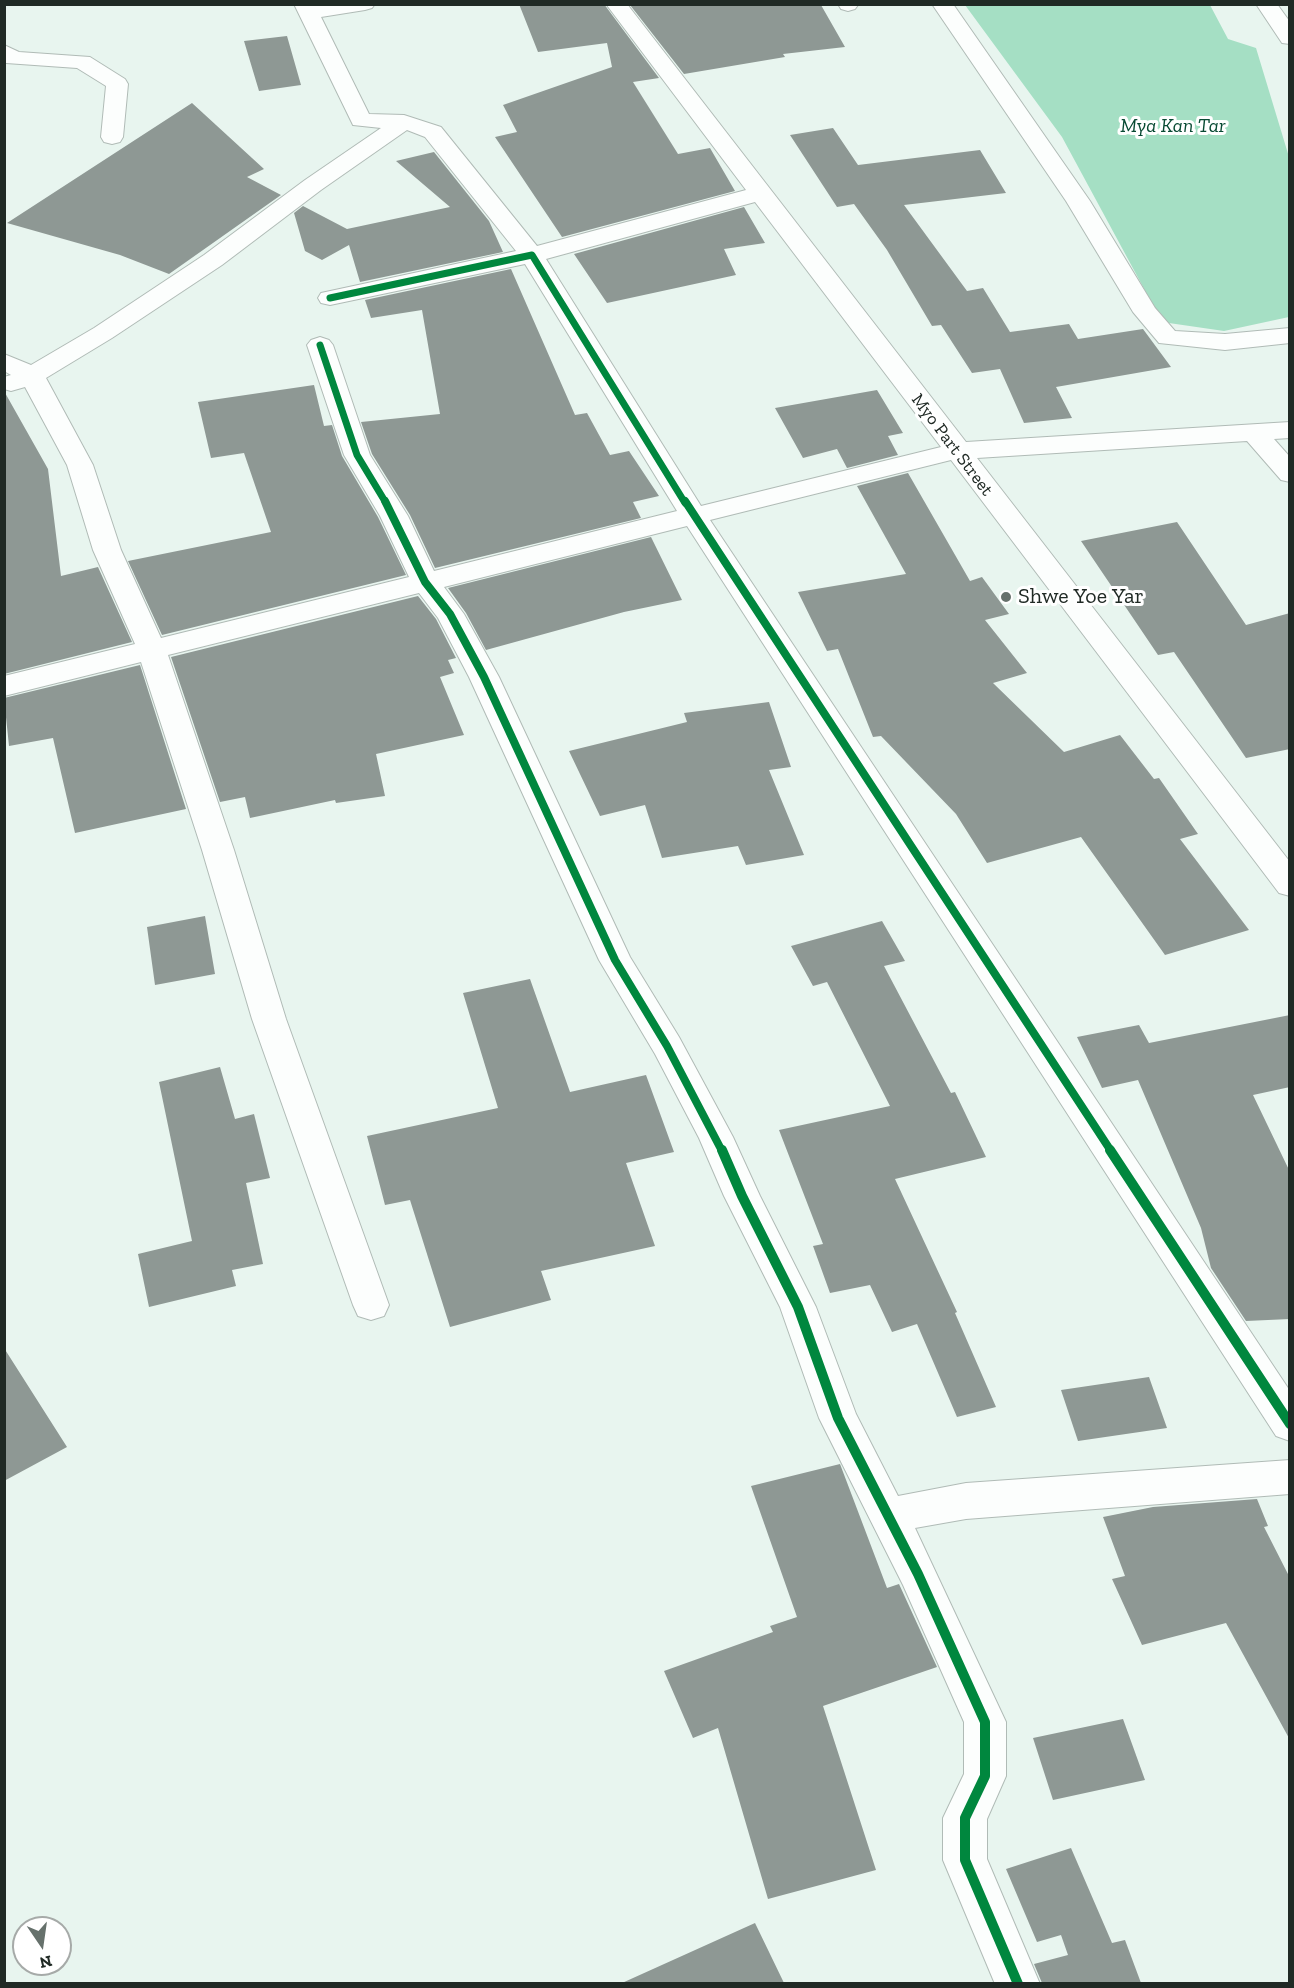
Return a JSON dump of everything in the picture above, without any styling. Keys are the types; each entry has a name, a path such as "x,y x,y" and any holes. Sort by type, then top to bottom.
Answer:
{"street":[{"path":"364,4 307,9 361,120 404,122 433,132 532,255 693,515 1290,1424"},
{"name":"Myo Part Street","path":"616,4 1290,885"},
{"path":"942,4 1078,201 1145,312 1168,338 1225,342 1290,335"},
{"path":"1266,4 1290,38"},
{"path":"4,51 14,58 82,62 117,84 111,137"},
{"path":"18,380 104,333 213,260 313,185 404,122"},
{"path":"330,298 532,255 760,193"},
{"path":"320,345 357,455 394,516 425,582 450,614 484,677 615,960 667,1046 716,1137 742,1196 798,1307 838,1418 918,1574 985,1722 985,1776 965,1818 965,1860 1018,1983"},
{"path":"4,361 80,465 107,550 152,651 218,850 269,1019 371,1305"},
{"path":"4,686 957,451 1290,430"},
{"path":"1255,433 1290,474"},
{"path":"888,1515 966,1501 1290,1477"}],"water":[{"name":"Mya Kan Tar","path":"965,5 1210,5 1228,39 1256,48 1289,157 1289,317 1224,331 1162,322 1062,137"}],"building":[{"path":"519,4 604,4 659,78 633,82 678,154 710,148 735,191 562,237 495,137 517,132 503,105 612,67 607,43 538,52"},
{"path":"630,5 821,5 845,47 783,54 785,57 684,74"},
{"path":"287,36 301,85 259,91 244,41"},
{"path":"192,103 264,169 247,177 281,195 169,274 120,255 7,223"},
{"path":"833,128 858,165 980,150 1006,193 904,205 967,291 983,288 1010,332 1069,324 1078,339 1143,329 1171,367 1056,387 1072,418 1024,423 1000,369 972,373 941,325 932,326 887,250 854,204 837,207 790,135"},
{"path":"434,152 489,221 503,252 360,282 349,245 322,260 305,251 294,213 303,206 347,229 450,207 396,161"},
{"path":"744,207 765,243 724,249 736,275 607,303 574,254"},
{"path":"511,269 575,415 587,413 610,455 629,451 659,496 633,502 641,518 435,568 410,515 372,454 361,422 440,414 422,310 371,318 365,300"},
{"path":"314,385 324,426 332,425 342,456 378,517 406,575 162,635 128,561 271,532 244,453 211,458 198,402"},
{"path":"877,390 903,433 888,436 898,455 847,468 837,449 803,458 775,408"},
{"path":"4,391 48,469 61,576 98,567 132,642 4,674"},
{"path":"908,473 970,581 982,577 1009,614 985,620 1027,673 993,683 1064,752 1120,735 1154,779 1159,778 1198,834 1180,839 1249,930 1165,955 1081,837 987,863 956,814 881,736 873,737 838,649 827,651 798,592 906,574 857,486"},
{"path":"1177,522 1246,625 1290,613 1290,749 1246,758 1174,652 1158,655 1081,541"},
{"path":"651,537 682,600 624,612 486,650 466,613 448,588"},
{"path":"418,596 436,619 456,658 448,660 454,673 440,677 464,735 376,754 385,796 336,803 335,800 250,818 245,797 220,802 171,657"},
{"path":"140,665 186,809 75,833 53,738 9,746 4,698"},
{"path":"769,702 791,767 769,770 804,855 746,865 738,846 662,858 645,805 600,816 569,751 687,722 684,713"},
{"path":"205,916 215,974 155,985 147,927"},
{"path":"882,921 905,961 884,966 951,1093 955,1092 986,1157 895,1179 957,1312 955,1313 996,1407 957,1417 917,1324 892,1332 870,1285 830,1293 813,1246 823,1244 779,1130 890,1106 827,982 813,986 791,946"},
{"path":"530,979 570,1092 646,1075 674,1152 626,1163 655,1246 541,1271 551,1300 450,1327 410,1200 385,1205 367,1136 498,1108 463,993"},
{"path":"1290,1015 1290,1087 1253,1095 1290,1172 1290,1319 1246,1321 1211,1268 1201,1228 1138,1080 1102,1088 1077,1037 1139,1025 1149,1043"},
{"path":"220,1067 235,1119 254,1114 270,1178 246,1183 263,1264 232,1270 236,1286 149,1307 138,1254 192,1241 159,1082"},
{"path":"4,1348 67,1447 4,1481"},
{"path":"1149,1377 1167,1428 1078,1441 1061,1390"},
{"path":"840,1464 887,1588 899,1584 937,1667 823,1706 876,1870 768,1899 718,1728 693,1738 664,1671 773,1632 770,1626 797,1617 751,1486"},
{"path":"1257,1499 1268,1526 1264,1527 1290,1578 1290,1740 1226,1623 1142,1645 1112,1579 1125,1576 1103,1517 1153,1507"},
{"path":"1123,1719 1145,1780 1053,1800 1033,1738"},
{"path":"1071,1848 1112,1943 1125,1940 1141,1983 1042,1983 1034,1964 1068,1955 1061,1935 1037,1942 1006,1869"},
{"path":"755,1923 784,1983 622,1983"}],"cycle path":[{"path":"330,298 532,255 693,515 1290,1424"},
{"path":"320,345 357,455 394,516 425,582 450,614 484,677 615,960 667,1046 716,1137 742,1196 798,1307 838,1418 918,1574 985,1722 985,1776 965,1818 965,1860 1018,1984"}],"place":[{"name":"Shwe Yoe Yar","path":"1006,597"}]}
